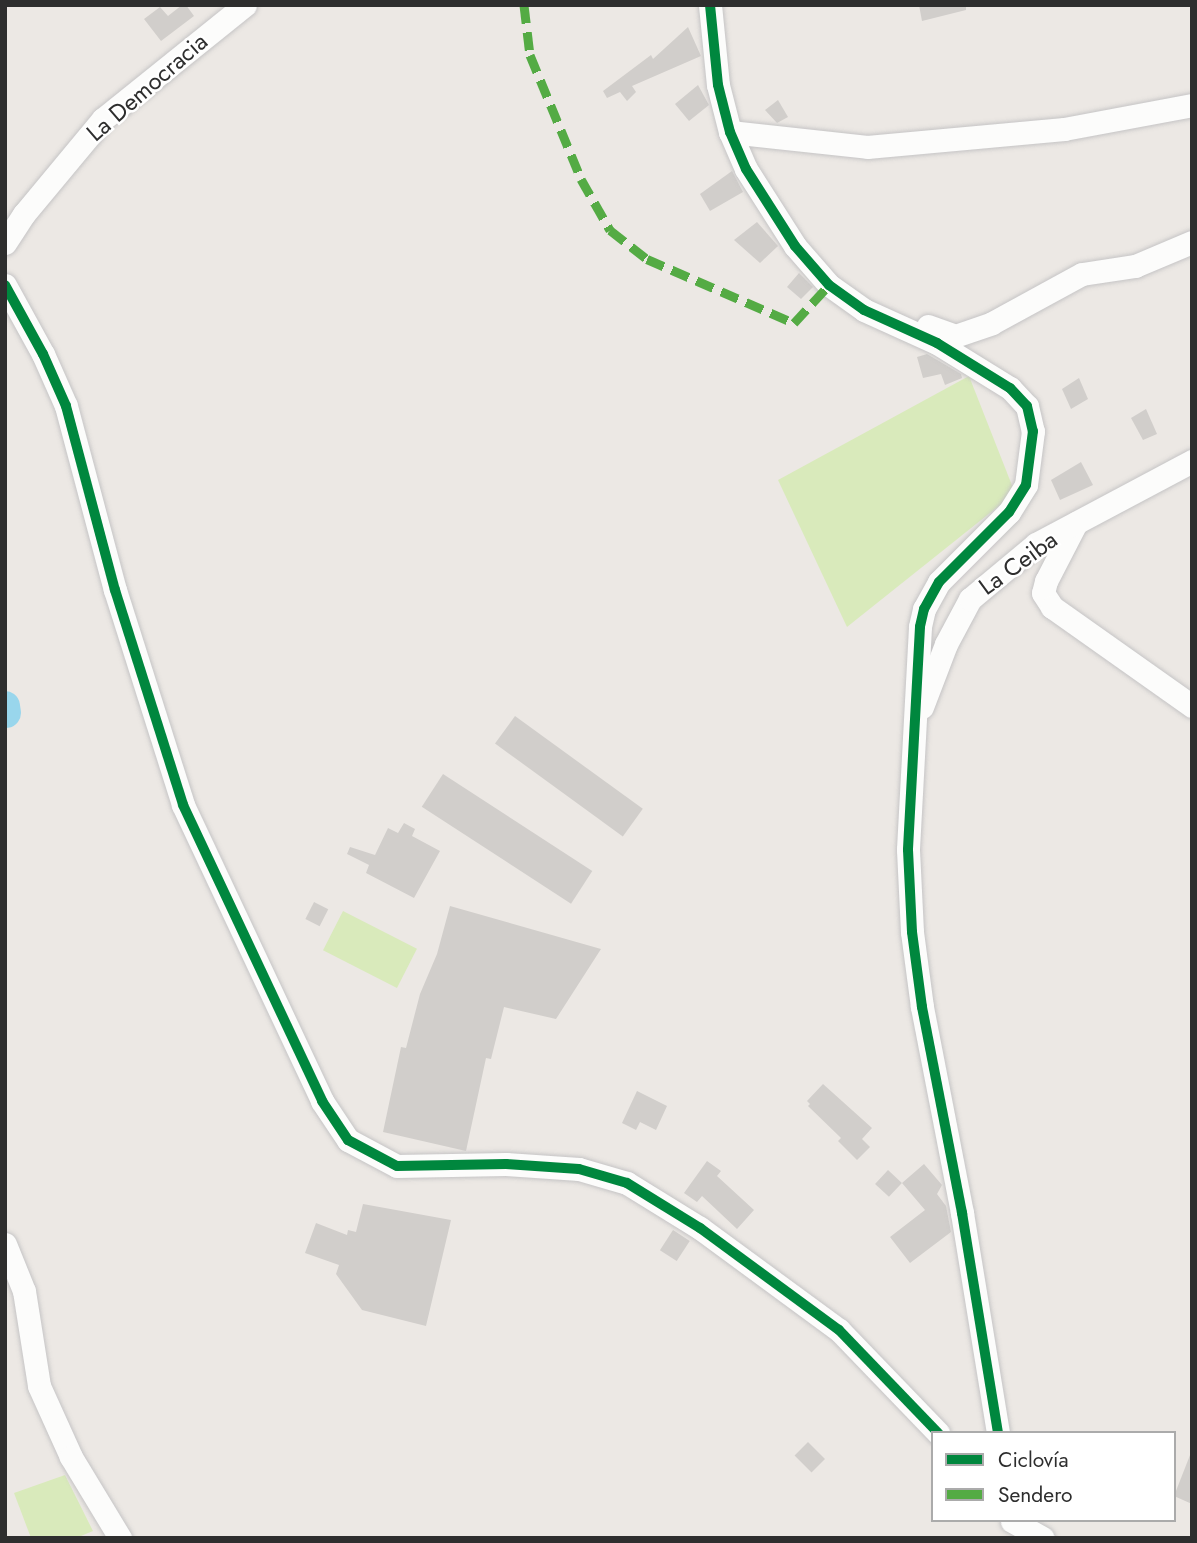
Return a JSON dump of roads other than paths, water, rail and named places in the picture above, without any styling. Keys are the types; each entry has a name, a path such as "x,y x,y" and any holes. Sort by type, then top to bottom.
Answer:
{"street":[{"name":"La Democracia","path":"5,243 24,214 103,119 245,5"},
{"path":"710,5 718,85 730,132 746,169 795,246 829,285 864,310 937,343 1010,388 1027,406 1033,431 1026,485 1009,512 939,582 924,609 920,627 908,850 912,932 922,1007 962,1213 998,1431"},
{"path":"730,132 867,147 1064,129 1192,105"},
{"path":"864,310 916,322 956,336 992,323 1082,274 1135,266 1192,242"},
{"path":"5,285 43,354 66,406 115,590 183,805 322,1101 348,1140 397,1166 506,1164 567,1168 626,1183 699,1228 839,1330 936,1431"},
{"name":"La Ceiba","path":"914,730 946,644 970,598 1036,544 1192,461"},
{"path":"1076,523 1045,580 1043,593 1052,607 1192,706"},
{"path":"5,1244 24,1291 39,1386 71,1457 120,1538"},
{"path":"1012,1526 1043,1538"}],"waterway":[{"path":"5,706 6,713"}]}
